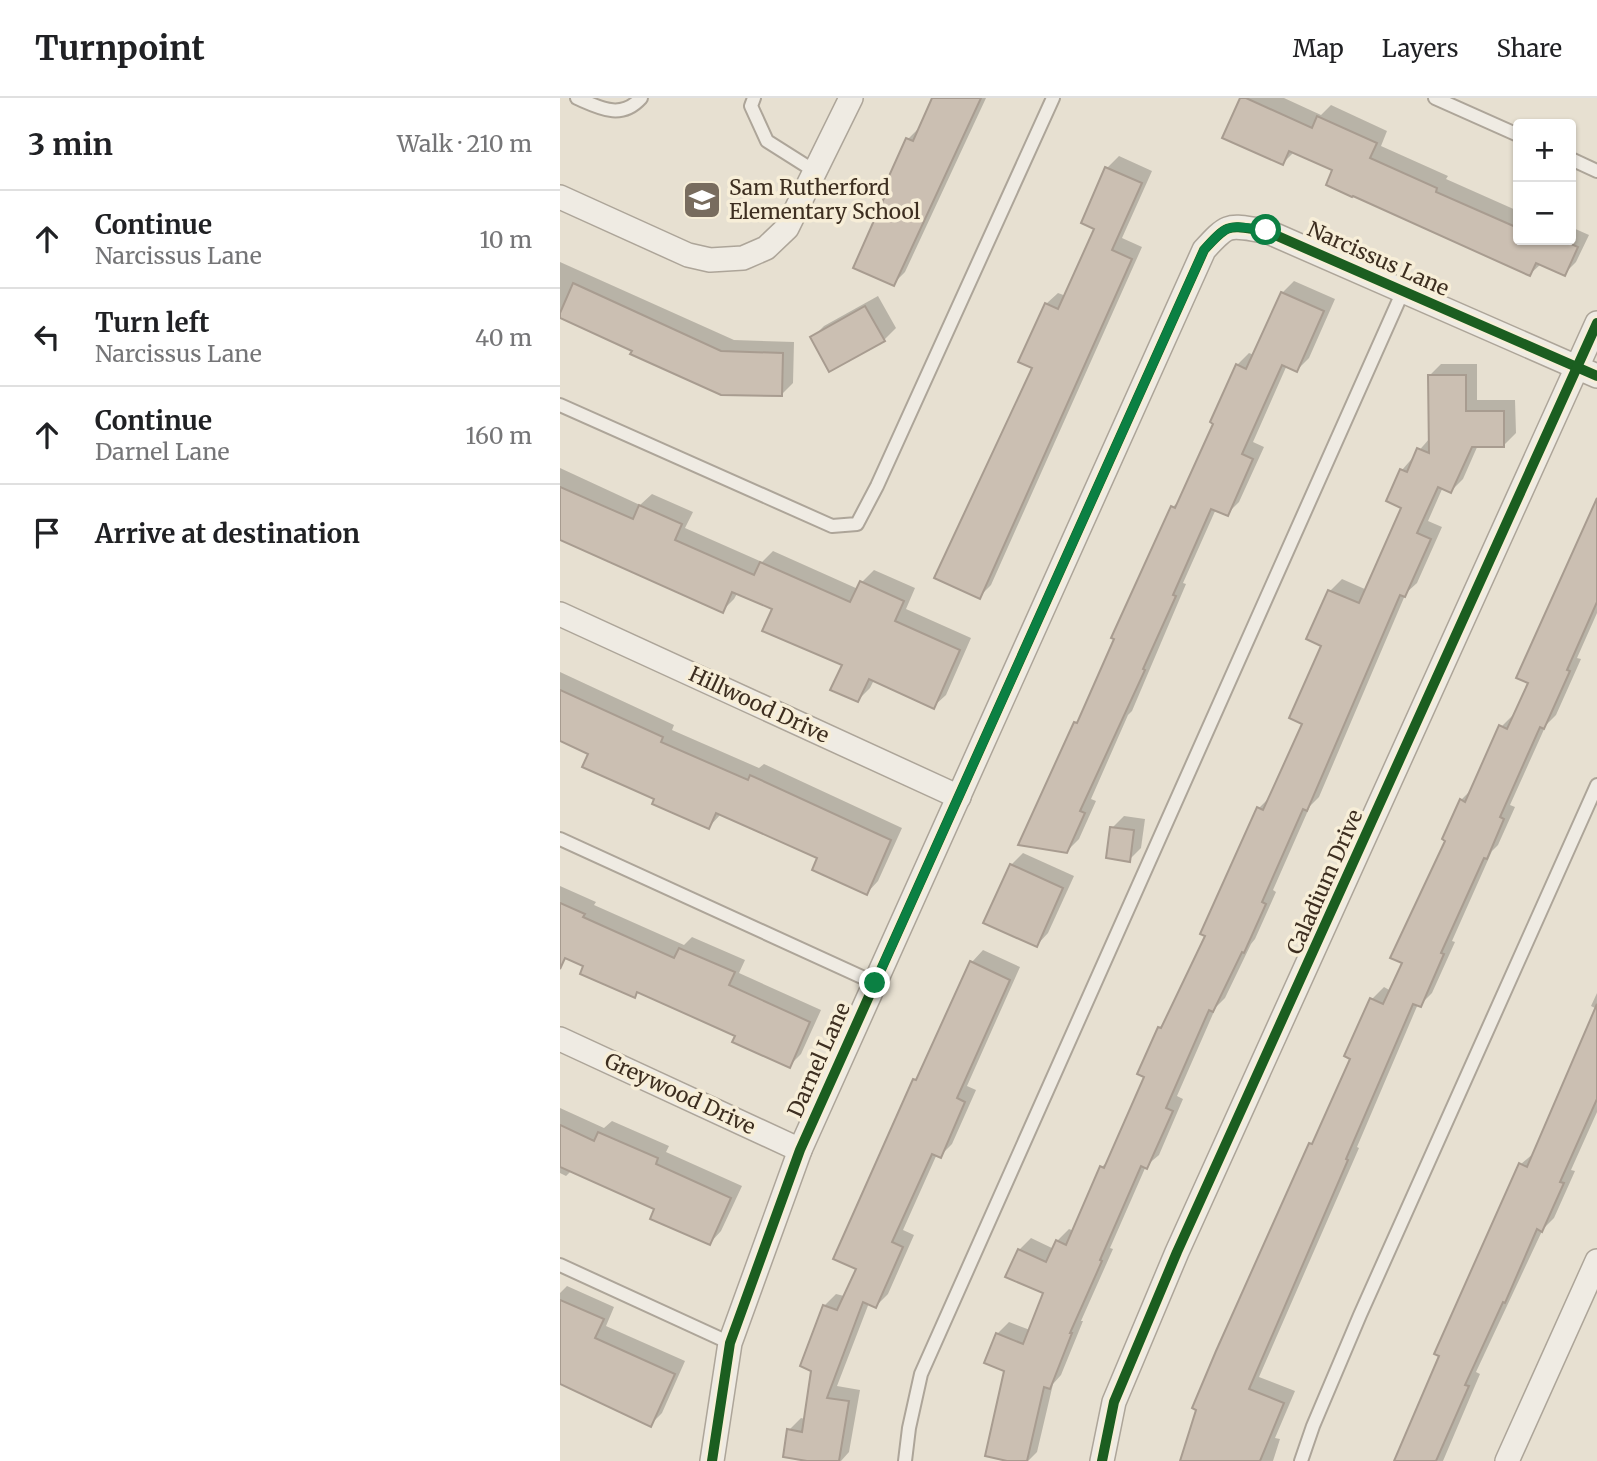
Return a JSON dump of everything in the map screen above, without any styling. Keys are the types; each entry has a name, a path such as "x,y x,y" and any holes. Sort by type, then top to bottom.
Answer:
{"street":[{"path":"560,197 688,255 710,260 743,258 766,248 788,228 851,98"},
{"name":"Narcissus Lane","path":"1145,383 1204,250 1222,229 1233,227 1266,230 1587,372"},
{"name":"Caladium Drive","path":"1102,1461 1114,1402 1177,1252 1587,372 1597,323"},
{"name":"Darnel Lane","path":"712,1461 730,1343 800,1150 1145,383"},
{"name":"Hillwood Drive","path":"560,614 959,797"},
{"name":"Greywood Drive","path":"560,1039 800,1150"},
{"path":"1507,1461 1597,1261"}],"lane":[{"path":"578,98 609,112 623,111 634,106 641,98"},
{"path":"754,98 751,106 767,141 816,172"},
{"path":"560,405 832,526 857,524 877,486 1053,98"},
{"path":"1435,98 1513,133"},
{"path":"1576,161 1597,171"},
{"path":"905,1461 909,1427 921,1374 1403,291"},
{"path":"1301,1461 1360,1315 1597,785"},
{"path":"560,839 875,983"},
{"path":"560,1265 730,1343"}],"building":[{"path":"932,98 981,98 894,286 853,268 884,198 880,196 906,138 913,141"},
{"path":"1240,98 1246,98 1312,128 1317,116 1377,143 1370,158 1437,188 1436,192 1513,226 1513,245 1578,247 1565,276 1536,263 1530,276 1326,185 1332,170 1289,151 1283,165 1222,138"},
{"path":"1105,167 1142,183 1112,250 1132,259 980,599 934,578 1032,368 1018,362 1045,303 1058,309 1094,229 1081,223"},
{"path":"573,283 721,351 783,353 782,396 721,395 630,354 632,351 560,318"},
{"path":"1281,292 1324,311 1297,372 1282,365 1242,454 1253,459 1228,516 1211,509 1173,595 1176,596 1143,669 1145,670 1080,811 1085,813 1067,853 1018,845 1074,722 1077,723 1114,639 1111,638 1171,506 1175,508 1213,424 1210,422 1236,364 1246,369"},
{"path":"865,306 885,341 829,372 810,337"},
{"path":"1428,375 1466,375 1466,411 1504,411 1504,447 1472,447 1451,493 1438,487 1417,533 1431,539 1405,597 1400,595 1307,811 1303,809 1262,902 1266,904 1244,953 1242,952 1213,1012 1209,1010 1166,1108 1173,1111 1147,1169 1141,1166 1070,1333 1050,1389 1044,1387 1027,1461 1007,1461 985,1456 1004,1371 984,1363 996,1333 1023,1344 1043,1293 1005,1277 1018,1249 1046,1262 1056,1240 1066,1245 1100,1166 1104,1168 1144,1077 1137,1074 1205,936 1200,934 1257,807 1263,810 1302,724 1289,718 1321,646 1306,639 1328,590 1359,603 1401,508 1386,501 1400,469 1407,472 1417,448 1429,453"},
{"path":"560,487 633,519 639,505 682,524 675,540 754,575 760,562 850,602 860,581 904,601 895,621 960,650 934,709 869,679 858,702 830,690 842,665 762,631 772,609 732,592 723,613 560,540"},
{"path":"1597,498 1597,602 1544,729 1540,727 1500,817 1504,819 1441,953 1444,954 1421,1007 1413,1004 1249,1389 1284,1403 1260,1461 1180,1461 1196,1410 1192,1408 1216,1351 1309,1143 1312,1144 1350,1059 1344,1056 1370,998 1383,1004 1402,963 1390,958 1445,841 1442,839 1460,799 1465,802 1499,725 1507,729 1528,683 1516,678"},
{"path":"560,690 663,737 661,742 748,780 750,775 891,840 867,895 812,870 817,858 716,813 709,829 652,804 654,799 582,767 588,754 560,741"},
{"path":"1110,827 1134,830 1130,862 1106,858"},
{"path":"1010,864 1063,888 1037,947 983,923"},
{"path":"560,903 585,914 583,917 674,958 679,948 735,972 729,985 810,1022 790,1068 732,1042 735,1036 637,992 635,998 580,974 583,966 565,958 560,969"},
{"path":"970,961 1010,980 957,1098 965,1102 941,1158 932,1154 892,1242 903,1247 876,1308 863,1302 827,1398 849,1401 839,1461 807,1461 783,1457 787,1429 802,1432 811,1371 800,1366 823,1305 837,1310 856,1269 833,1259 913,1079 916,1080"},
{"path":"1597,1004 1597,1099 1560,1182 1564,1183 1542,1232 1537,1229 1505,1303 1503,1302 1465,1385 1469,1386 1436,1461 1394,1461 1439,1356 1434,1354 1519,1163 1527,1167"},
{"path":"560,1125 594,1141 598,1132 658,1158 656,1164 731,1198 710,1245 650,1219 654,1209 560,1167"},
{"path":"560,1300 604,1319 595,1338 675,1374 651,1427 560,1384"}],"cycle path":[{"path":"712,1461 730,1343 800,1150 1204,250 1219,234 1231,228 1266,231 1597,376"},
{"path":"1102,1461 1114,1402 1177,1252 1597,323"}],"place":[{"name":"Sam Rutherford Elementary School","path":"702,200"}],"route":[{"path":"875,983 1204,250 1222,229 1233,227 1266,230"}]}
